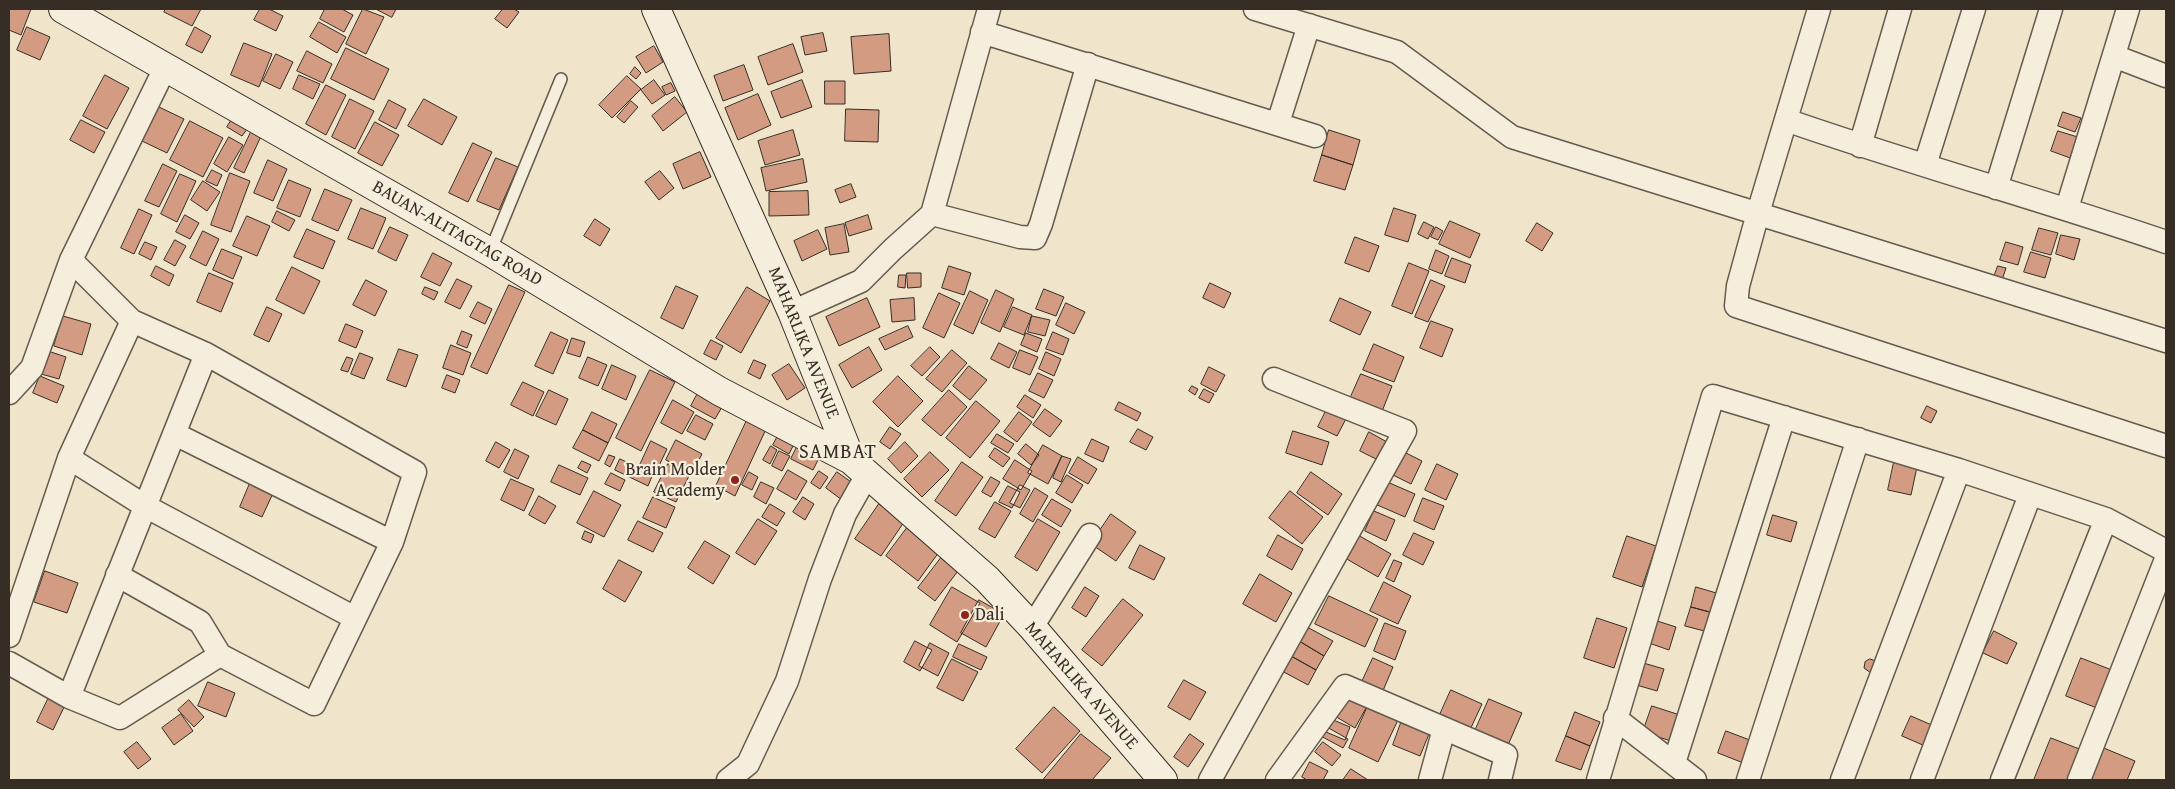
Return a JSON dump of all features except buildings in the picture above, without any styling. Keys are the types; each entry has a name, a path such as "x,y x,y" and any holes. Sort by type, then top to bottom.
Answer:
{"main road":[{"name":"BAUAN-ALITAGTAG ROAD","path":"63,9 490,252 719,391 859,468"},
{"name":"MAHARLIKA AVENUE","path":"656,9 792,312 859,468 986,579 1032,627 1163,780"}],"street":[{"path":"792,312 861,281 932,214 989,9"},
{"path":"1255,9 1397,52 1512,137 2166,342"},
{"path":"1820,9 1758,213 1738,286 1736,306 2166,446"},
{"path":"1860,146 1900,9"},
{"path":"1925,165 1974,9"},
{"path":"1996,188 2051,9"},
{"path":"2067,208 2128,9"},
{"path":"1278,124 1309,25"},
{"path":"982,32 1315,136"},
{"path":"2114,56 2166,76"},
{"path":"932,214 1020,237 1034,238 1041,224 1088,64"},
{"path":"9,394 32,368 71,260 165,68"},
{"path":"1786,120 1860,146 2067,208 2166,242"},
{"path":"71,260 132,321 206,354 415,472 392,542 314,704 220,655 200,622 117,575"},
{"path":"9,636 69,458 132,321"},
{"path":"69,697 206,354"},
{"path":"1210,780 1404,431 1274,379"},
{"path":"1598,780 1615,718 1713,396 1959,470 2106,519 2166,551"},
{"path":"1674,763 1784,417"},
{"path":"175,434 392,542"},
{"path":"1748,780 1858,439"},
{"path":"69,458 145,506 355,618"},
{"path":"728,780 748,764 787,681 859,468"},
{"path":"1842,780 1959,470"},
{"path":"1922,780 2030,495"},
{"path":"2002,780 2106,519"},
{"path":"1032,627 1090,535"},
{"path":"2078,780 2166,560"},
{"path":"9,663 69,697 120,718 220,655"},
{"path":"1277,780 1345,686 1506,755 1500,780"},
{"path":"1615,718 1695,780"},
{"path":"1430,780 1444,729"}],"lane":[{"path":"490,252 561,79"}],"place":[{"name":"Brain Molder Academy","path":"735,480"},
{"name":"Dali","path":"965,615"}],"district":[{"name":"SAMBAT","path":"838,453"}]}
